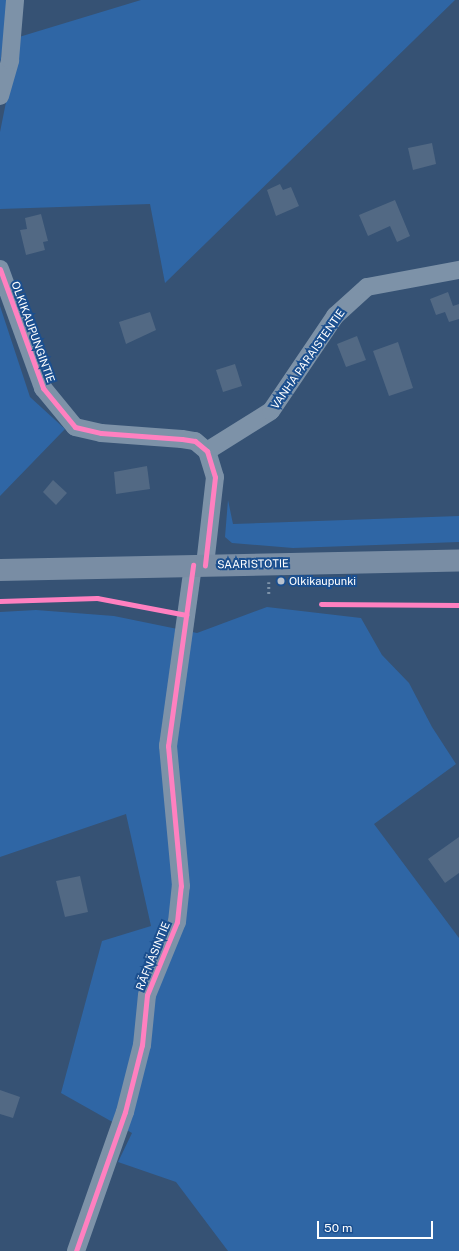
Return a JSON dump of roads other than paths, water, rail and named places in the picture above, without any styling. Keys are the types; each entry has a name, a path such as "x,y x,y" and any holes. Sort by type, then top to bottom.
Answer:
{"main road":[{"name":"SAARISTOTIE","path":"0,570 459,560"}],"street":[{"path":"0,96 10,60 16,0"},
{"name":"OLKIKAUPUNGINTIE","path":"0,269 43,388 75,427 101,433 182,438 195,442 207,451"},
{"name":"VANHA PARAISTENTIE","path":"207,451 271,411 335,316 362,291 382,282 459,270"},
{"path":"199,565 215,477 207,451"},
{"name":"RÄFNÄSINTIE","path":"76,1251 125,1112 142,1045 147,995 177,922 181,886 168,746 199,565"}],"place":[{"name":"Olkikaupunki","path":"281,581"}]}
